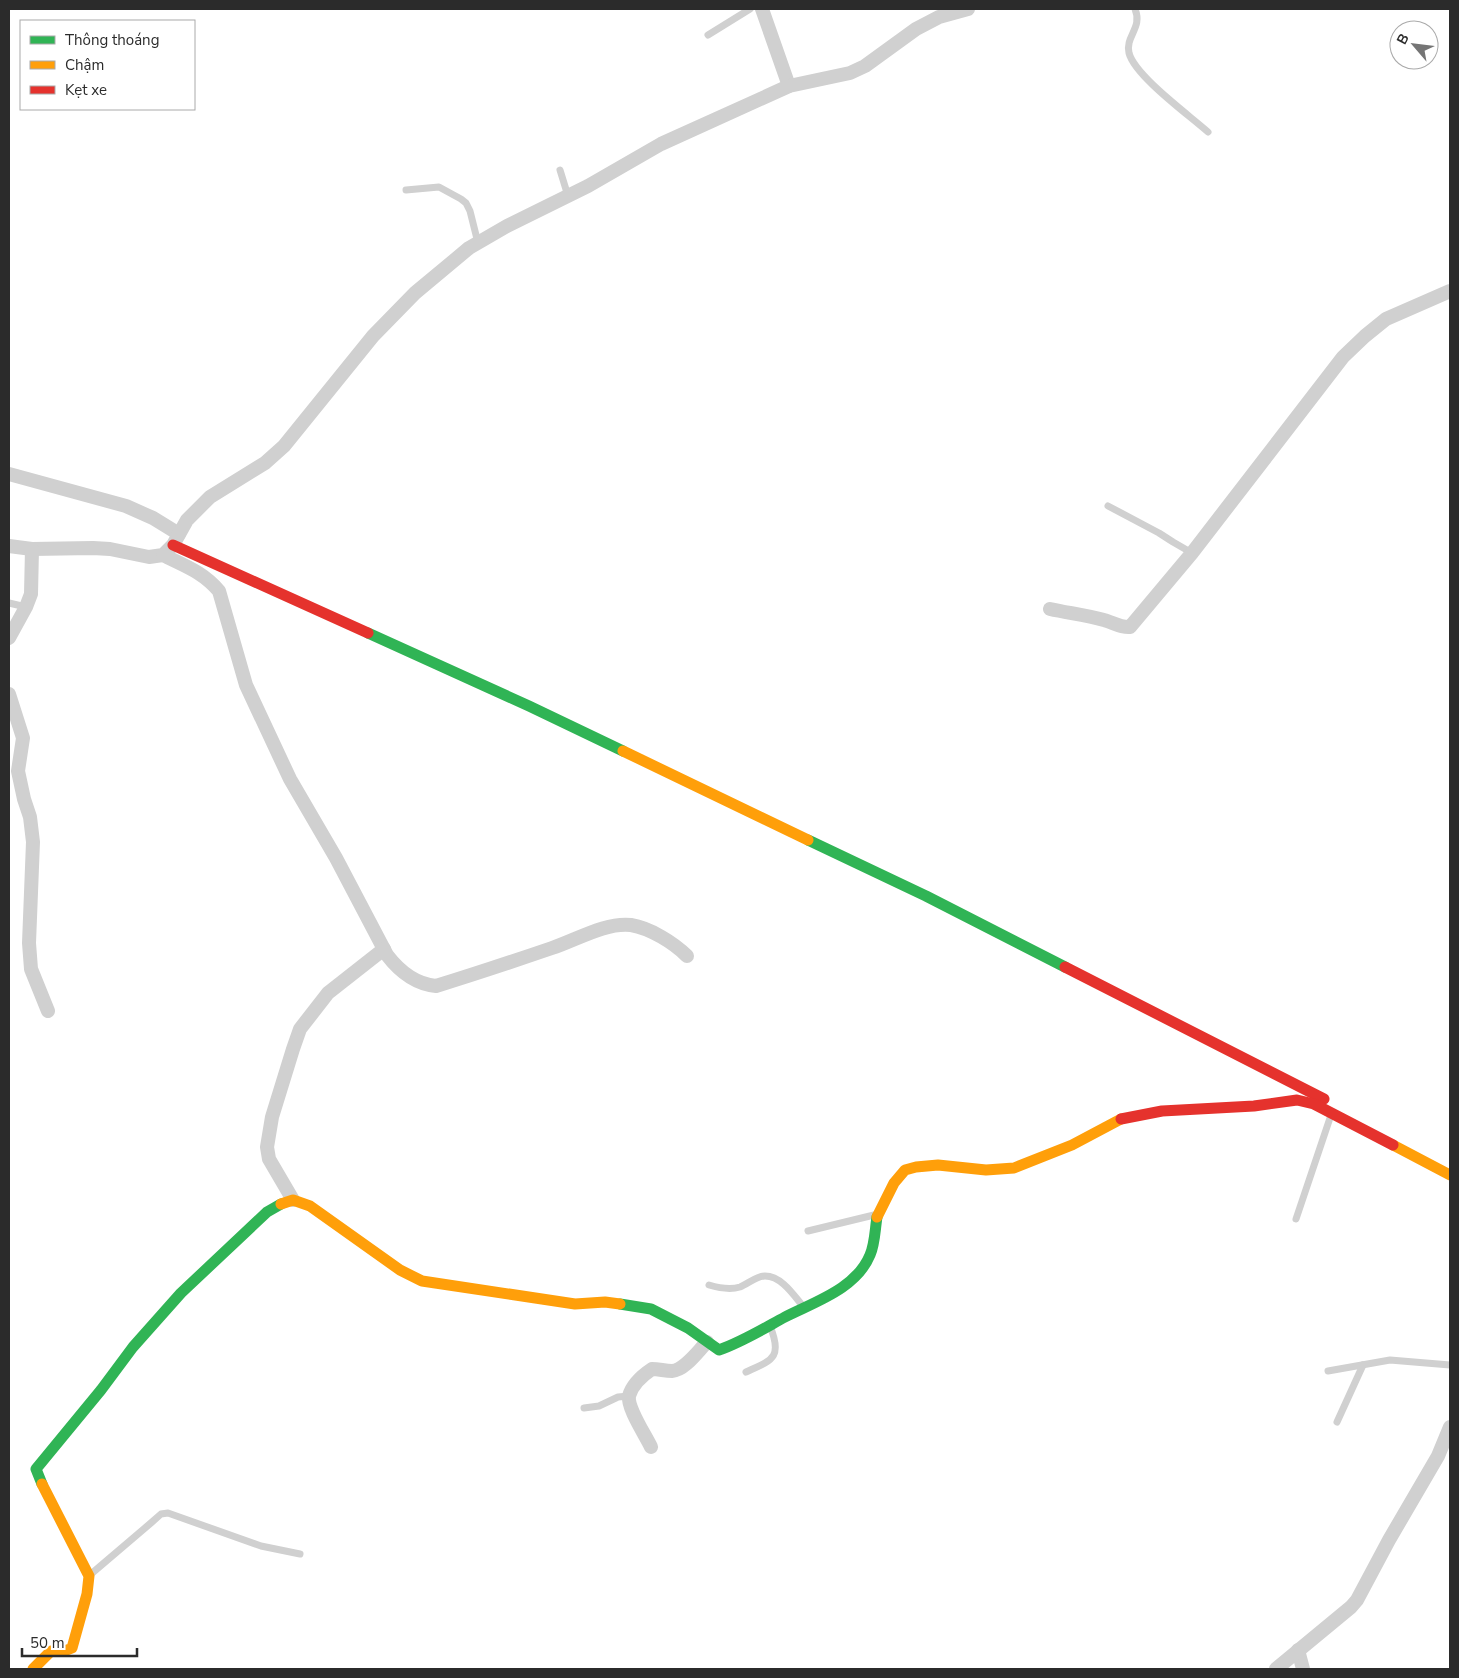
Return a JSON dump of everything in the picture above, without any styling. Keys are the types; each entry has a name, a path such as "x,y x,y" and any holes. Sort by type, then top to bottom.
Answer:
{"street":[{"path":"762,9 789,86"},
{"path":"9,546 32,549 110,549 149,557 172,545 187,520 210,497 265,464 284,446 373,336 415,293 469,248 661,144 789,86 850,73 865,66 916,29 939,16 968,9"},
{"path":"1050,609 1130,628 1192,553 1343,357 1365,336 1386,320 1450,291"},
{"path":"9,474 126,506 153,518 172,545 219,591 246,685 290,779 336,858 384,949 394,964 409,977 424,985 436,986 569,942 600,928 611,926 631,925 638,927 663,937 687,956"},
{"path":"172,545 529,706 926,896 1300,1086 1450,1166"},
{"path":"9,638 31,594 32,549"},
{"path":"9,695 23,738 14,768 20,781 30,817 33,842 29,943 31,970 48,1011"},
{"path":"292,1200 269,1159 267,1147 272,1117 292,1049 300,1030 328,993 384,949"},
{"path":"32,1669 53,1650 69,1650 72,1648 90,1583 89,1576 35,1470 95,1398 133,1348 180,1293 267,1212 286,1202 292,1200 310,1206 400,1270 422,1281 575,1304 604,1302 634,1305 651,1309 681,1324 719,1350 770,1326 804,1307 828,1297 850,1281 871,1254 876,1215 894,1183 905,1170 916,1167 938,1165 986,1170 1014,1168 1072,1145 1119,1120 1162,1111 1254,1106 1297,1100 1314,1104 1450,1175"},
{"path":"651,1447 631,1409 629,1396 636,1384 652,1368 676,1371 706,1342"},
{"path":"1276,1669 1357,1600 1389,1540 1438,1456 1450,1427"},
{"path":"1298,1650 1303,1669"}],"lane":[{"path":"708,35 750,9"},
{"path":"1135,9 1138,21 1129,42 1129,53 1142,75 1208,132"},
{"path":"560,170 568,196"},
{"path":"406,190 438,188 462,199 470,211 478,243"},
{"path":"1108,506 1159,532 1192,553"},
{"path":"9,602 26,607"},
{"path":"1296,1219 1332,1113"},
{"path":"808,1231 876,1215"},
{"path":"709,1285 721,1289 739,1287 765,1276 776,1280 788,1288 804,1307"},
{"path":"746,1372 769,1361 774,1354 775,1338 770,1326"},
{"path":"1328,1371 1390,1360 1450,1365"},
{"path":"1337,1422 1363,1365"},
{"path":"584,1408 599,1406 618,1397 629,1396"},
{"path":"89,1576 161,1514 168,1514 261,1546 300,1554"}],"traffic: fast":[{"path":"368,633 623,751"},
{"path":"808,840 926,896 1065,967"},
{"path":"42,1484 36,1469 101,1390 133,1347 181,1293 267,1212 281,1204"},
{"path":"620,1304 651,1309 688,1328 719,1350 728,1347 845,1286 864,1267 872,1251 877,1217"}],"traffic: slow":[{"path":"623,751 808,840"},
{"path":"877,1217 894,1183 905,1170 938,1165 986,1170 1014,1168 1072,1145 1121,1119"},
{"path":"1393,1145 1450,1175"},
{"path":"281,1204 293,1200 310,1206 400,1270 422,1281 575,1304 605,1302 620,1304"},
{"path":"33,1669 51,1651 72,1648 87,1594 89,1576 42,1484"}],"traffic: jam":[{"path":"173,545 368,633"},
{"path":"1065,967 1324,1099"},
{"path":"1121,1119 1162,1111 1254,1106 1297,1100 1314,1104 1393,1145"}]}
